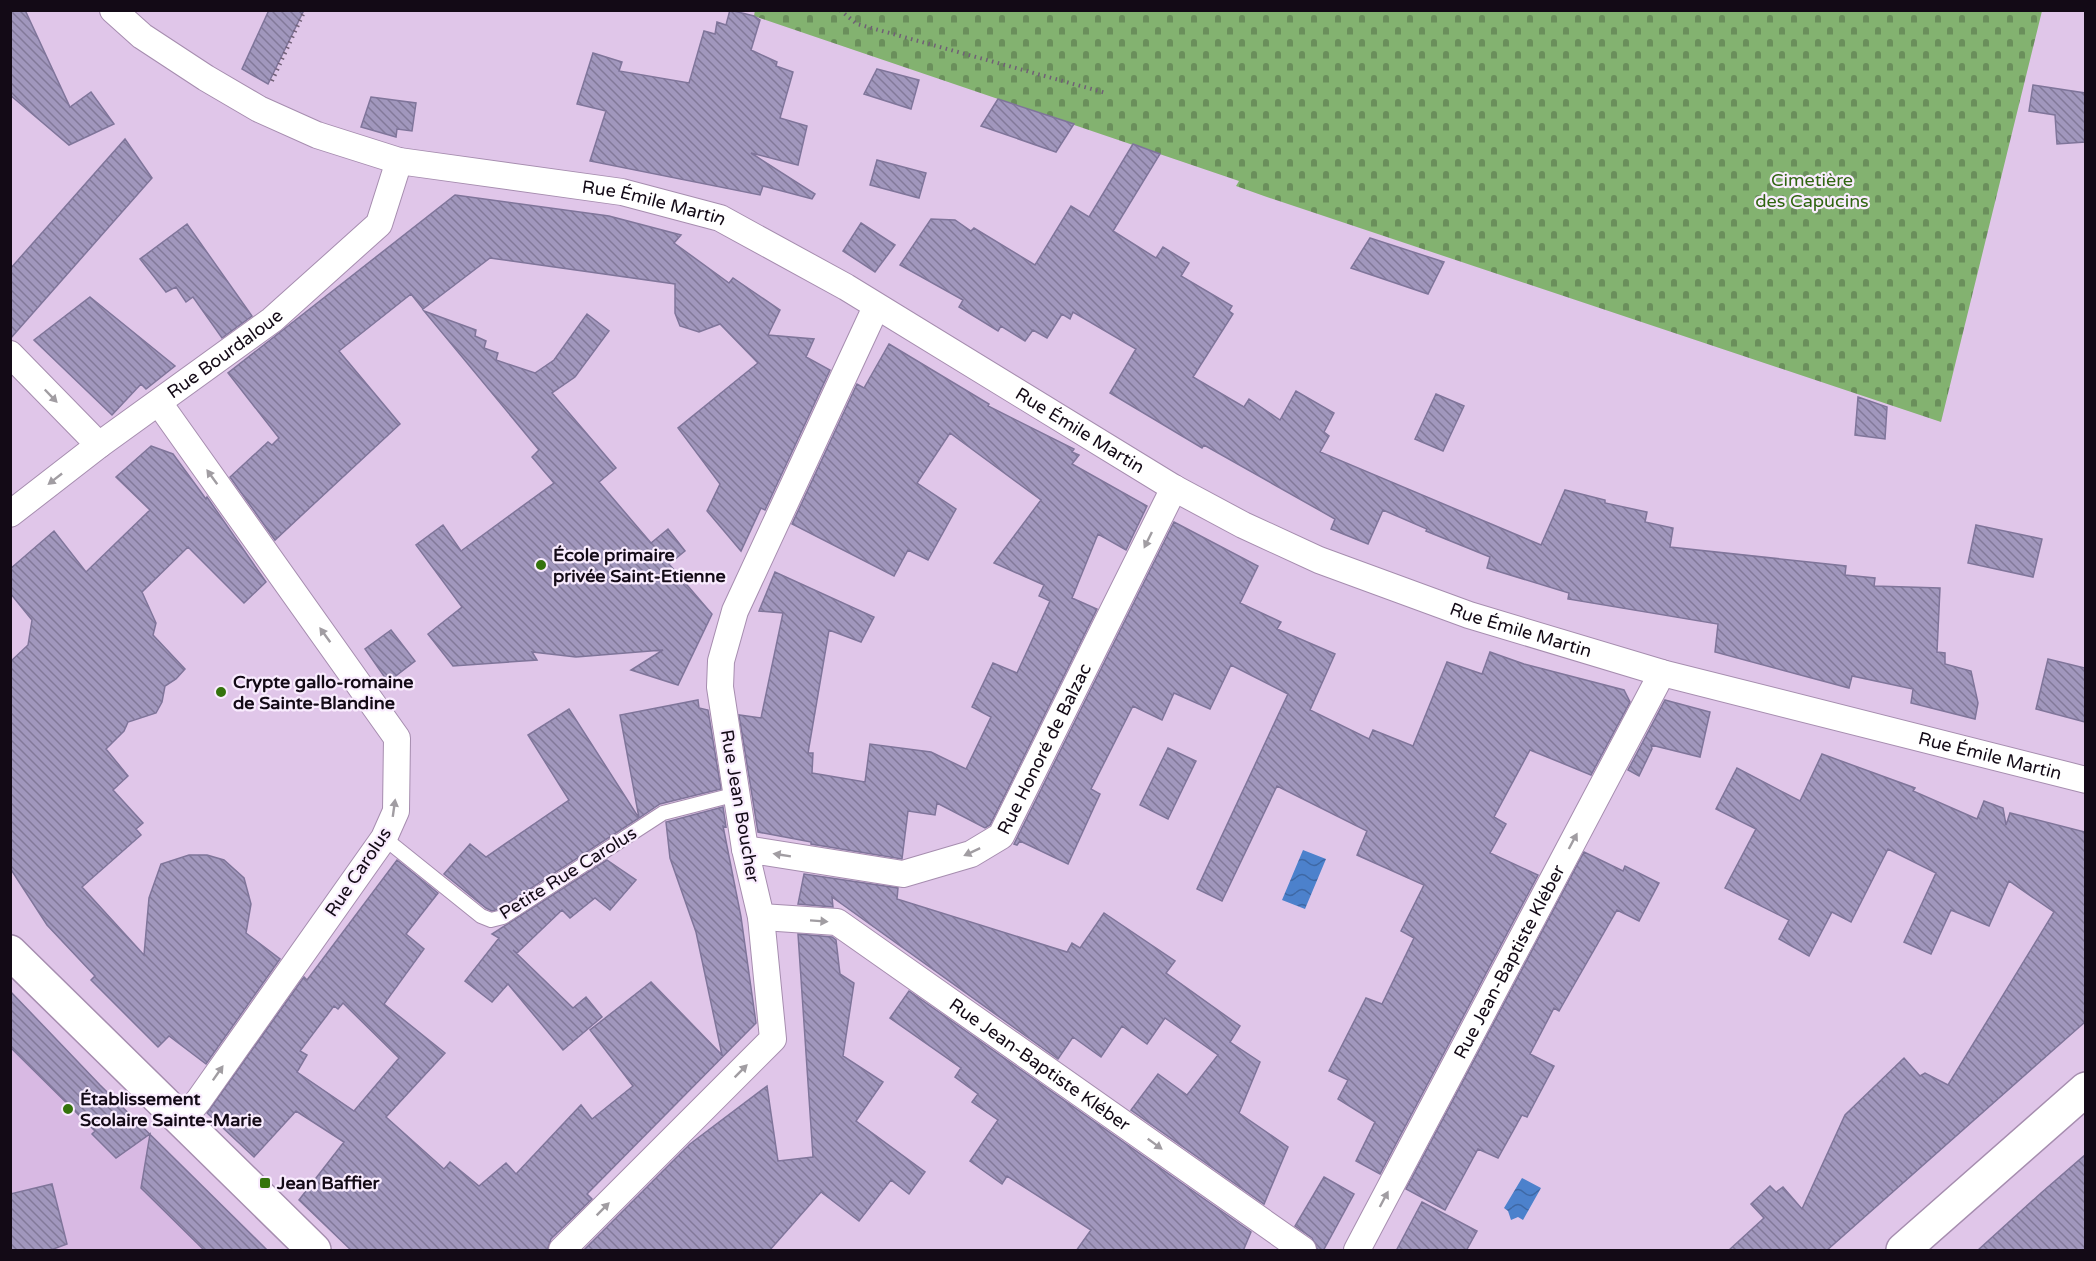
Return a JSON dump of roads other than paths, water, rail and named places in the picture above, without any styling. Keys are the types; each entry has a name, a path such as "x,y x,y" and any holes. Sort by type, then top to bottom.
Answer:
{"main road":[{"path":"10,952 314,1251"},
{"path":"1903,1251 2085,1089"}],"street":[{"name":"Rue Émile Martin","path":"113,10 142,36 259,109 317,135 399,161 622,192 720,218 814,269 1174,488 1243,525 1319,560 1469,615 1662,673 2085,780"},
{"name":"Rue Bourdaloue","path":"10,514 99,445 273,320 379,224 399,161"},
{"name":"Rue Jean Boucher","path":"562,1251 774,1039 761,917 745,849 720,687 721,661 735,611 876,307"},
{"path":"10,354 99,445"},
{"name":"Rue Carolus","path":"159,403 397,738 396,812 384,838 199,1100 182,1120"},
{"name":"Rue Honoré de Balzac","path":"745,849 903,874 971,854 1001,836 1174,488"},
{"name":"Rue Jean-Baptiste Kléber","path":"1357,1251 1662,673"},
{"name":"Rue Jean-Baptiste Kléber","path":"761,917 837,922 1304,1251"}],"lane":[{"name":"Petite Rue Carolus","path":"384,838 481,916 491,920 503,917 663,813 737,794"}],"water":[{"path":"1303,850 1326,859 1305,909 1282,900"},
{"path":"1522,1178 1541,1188 1523,1220 1518,1217 1511,1220 1508,1211 1504,1208"}],"place":[{"name":"École primaire privée Saint-Etienne","path":"541,565"},
{"name":"Crypte gallo-romaine de Sainte-Blandine","path":"221,692"},
{"name":"Établissement Scolaire Sainte-Marie","path":"68,1109"},
{"name":"Jean Baffier","path":"265,1183"}],"park label":[{"name":"Cimetière des Capucins","path":"1812,190"}]}
